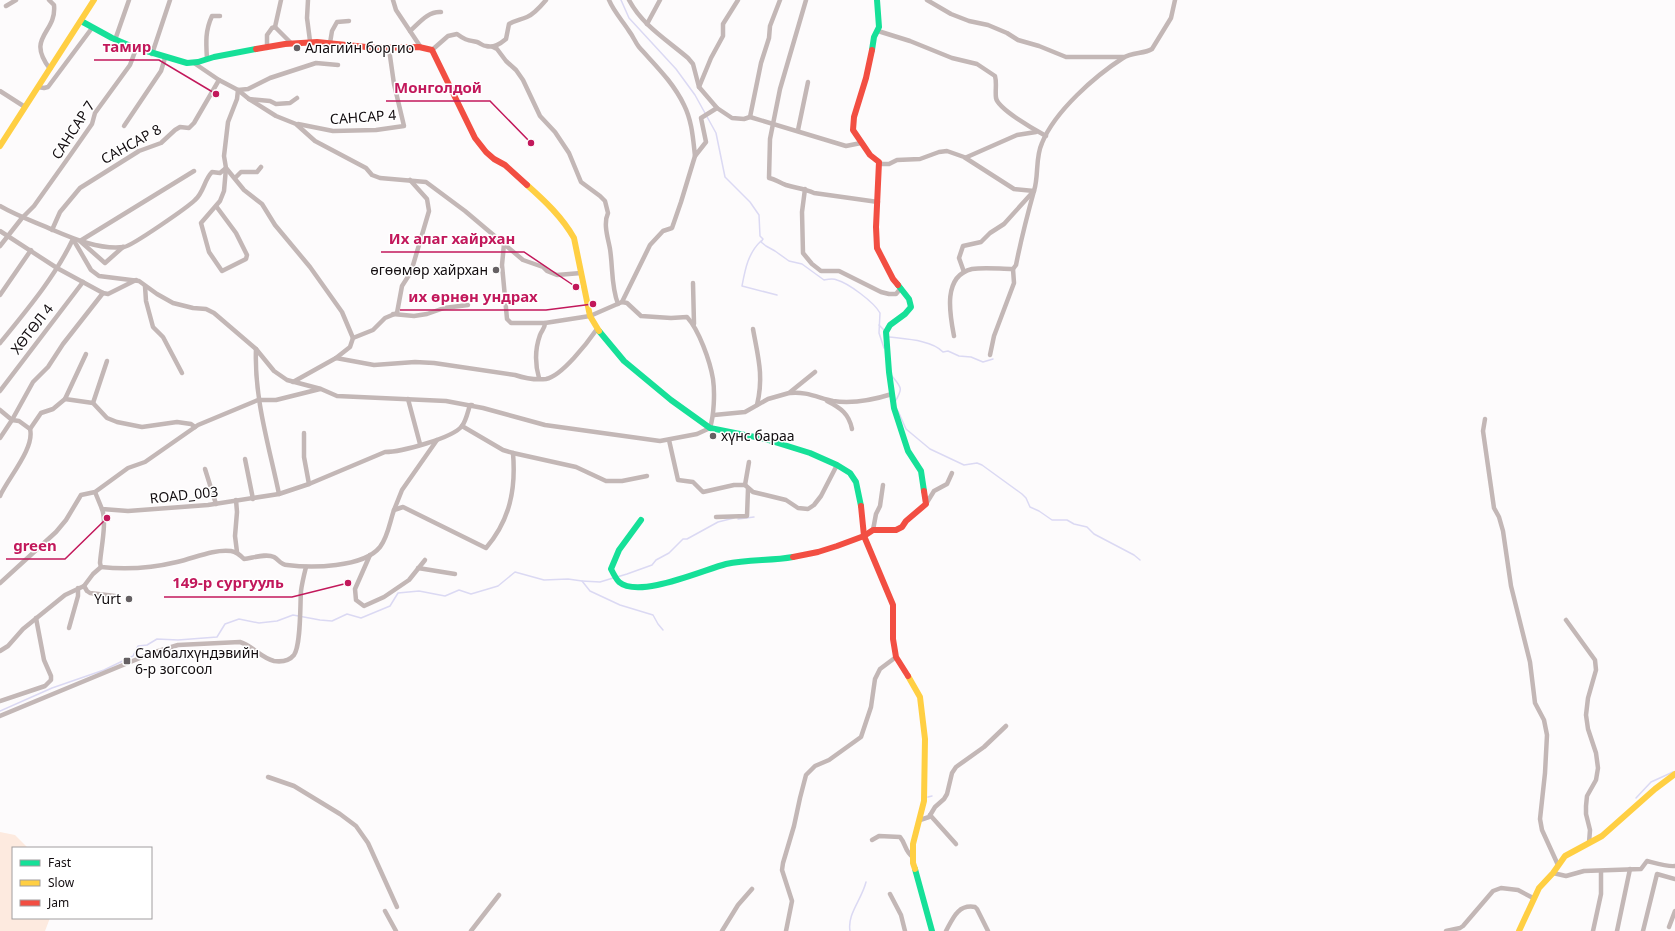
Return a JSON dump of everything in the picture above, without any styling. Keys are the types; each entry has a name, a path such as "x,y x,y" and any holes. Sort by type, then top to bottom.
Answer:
{"street":[{"path":"6,6 16,0"},
{"path":"49,0 54,5 55,9 47,31 42,36 40,44 42,59 50,69"},
{"path":"1,143 94,0"},
{"path":"115,40 129,0"},
{"path":"152,54 170,0"},
{"path":"267,48 267,36 272,28 275,27 281,0"},
{"path":"308,0 307,18 310,42"},
{"path":"393,0 396,10 420,46"},
{"path":"432,50 448,36 457,34 467,41 479,43 485,46 500,44 506,39 509,24 517,19 527,17 539,8 546,0"},
{"path":"609,0 617,15 628,29 638,46 652,60 684,104 690,121 695,156"},
{"path":"629,0 636,12 647,24 688,58 693,64 698,87 717,108 732,118 744,119 750,117 798,130 822,140 846,146 861,144"},
{"path":"647,24 660,0"},
{"path":"698,87 723,36 723,24 738,0"},
{"path":"750,117 761,63 769,38 770,26 780,0"},
{"path":"806,0 780,89 770,139 769,178 778,180 785,185 805,189 814,194 878,202"},
{"path":"877,0 879,22 878,31 874,36 866,78 854,117 853,130 861,144 870,155 879,162 889,164 897,160 920,159 939,152 947,151 964,157 1014,189 1034,191"},
{"path":"927,0 951,14 992,27 1018,40 1039,46 1066,57 1124,57 1151,50 1171,18 1175,0"},
{"path":"410,31 427,15 437,11 441,12"},
{"path":"207,59 205,39 206,31 212,16 220,16"},
{"path":"81,21 115,40 136,49 165,58 194,63 219,80 238,90 249,99 276,116 296,124 315,141 366,168 372,175 380,178 426,182 465,211 523,260 543,267 557,275 581,273"},
{"path":"330,43 332,31 337,22 349,21"},
{"path":"275,27 291,43"},
{"path":"38,87 48,87 92,28"},
{"path":"878,31 910,40 952,58 977,64 986,69 995,76 997,84 996,98 998,104 1037,132"},
{"path":"194,63 207,59 291,43 330,43 389,49 420,46 432,50 475,138 486,152 494,159 505,165 537,193 568,226 574,238 590,316 597,329 624,361 671,400 710,428 765,439 810,453 837,465 850,473 856,482 859,492 864,536 893,605 893,639 896,657 920,697 922,706 925,739 924,801 913,844 913,863 932,931"},
{"path":"493,46 516,70 523,80 540,116 555,132 569,153 581,182 596,192 605,201 608,213 606,217 606,229 610,248 612,278 620,303"},
{"name":"САНСАР 7","path":"0,246 22,218 34,206 92,124 95,113 122,79 130,65 136,49"},
{"name":"САНСАР 4","path":"296,124 333,131 376,130 404,126 394,84 389,49"},
{"path":"990,356 994,336 1014,284 1013,269 1016,265 1025,222 1034,191 1039,153 1047,133 1066,107 1088,84 1124,57"},
{"path":"124,126 161,71 165,58"},
{"path":"238,90 248,89 270,78 316,63 338,65"},
{"name":"САНСАР 8","path":"52,230 60,212 80,188 138,151 161,143 180,127 189,128 194,123 219,80"},
{"path":"798,130 808,82"},
{"path":"216,206 236,233 247,255 246,259 222,271 209,252 201,223 220,201 224,191 226,168 224,156 228,122 237,98 238,90"},
{"path":"0,91 25,106"},
{"path":"249,99 270,101 276,104 290,103 297,98"},
{"path":"620,303 650,245 663,231 672,228 695,156 706,142 701,119 703,115 717,108"},
{"path":"967,157 1018,135 1037,132 1047,133"},
{"path":"879,162 876,227 877,248 892,279 909,299 911,307 905,314 890,325 886,332 892,394 894,408 900,422 910,457 919,466 921,472 926,504"},
{"path":"235,178 241,172 257,172 261,167"},
{"path":"0,206 22,218 73,239 107,247 123,247 134,243 185,209 199,195 203,189 207,176 212,172 220,173 226,168"},
{"path":"226,168 244,190 262,204 275,225 310,266 342,312 353,338 350,347 336,358 293,382"},
{"path":"80,241 194,171"},
{"path":"353,338 373,330 391,314 397,313 402,286 411,272 429,211 427,199 410,180"},
{"path":"805,189 802,212 803,253 812,264 821,270 839,271 871,288 889,294 896,294 901,288"},
{"path":"964,272 959,258 963,246 981,242 990,233 1004,224 1034,191"},
{"path":"0,231 57,268 102,293 108,294 136,280"},
{"path":"0,343 57,268 73,239"},
{"path":"73,239 90,270 99,276 136,280 173,303 193,308 206,309 214,313 256,349 274,371 287,380 321,389 337,396 433,400 470,405 545,425 660,441 697,434 710,428 714,415 713,380 694,324 693,284"},
{"path":"80,241 105,263 123,247"},
{"path":"504,244 502,265 507,319 511,323 544,323 590,316 620,303 627,303 641,316 671,318 687,317 694,324"},
{"path":"0,294 31,250"},
{"path":"954,336 950,312 950,296 955,280 964,272 973,269 1013,269"},
{"name":"ХӨТӨЛ 4","path":"0,391 83,282"},
{"path":"145,286 146,301 153,327 164,337 173,358 182,373"},
{"path":"0,438 12,420 32,382 48,366 102,293"},
{"path":"391,314 414,316 427,314 444,308 468,305"},
{"path":"539,378 535,364 540,335 545,327 544,323"},
{"path":"336,358 374,365 415,362 434,363 523,377 546,379 569,362 597,329"},
{"path":"752,329 759,362 761,384 757,405"},
{"path":"256,349 255,364 258,400 279,494"},
{"path":"30,429 41,413 53,409 65,399 86,354"},
{"path":"93,403 107,362"},
{"path":"789,393 815,372"},
{"path":"0,583 56,532 66,520 81,495 95,492 128,468 145,462 195,427 258,400 276,400 321,389"},
{"path":"714,415 745,412 768,399 789,393 802,393 842,402 854,402 892,394"},
{"path":"819,397 843,410 848,415 852,429"},
{"path":"65,399 93,403 107,418 117,422 142,427 177,422 191,424 195,427"},
{"path":"408,399 420,444"},
{"path":"0,651 4,650 23,629 36,618 65,596 84,586 93,574 101,568 128,570 177,562 208,553 230,551 237,552 244,559 267,555 274,557 285,565 306,567 329,567 370,555 379,549 383,542 402,490 437,440 462,426 470,405"},
{"path":"0,410 12,420 19,422 30,429 32,436 20,464 0,496"},
{"path":"1485,419 1483,431 1494,508 1499,517 1503,530 1511,586 1530,662 1535,703 1544,720 1547,735 1540,825 1558,865"},
{"path":"462,426 503,450 513,454 576,467 606,481 622,481 647,476"},
{"path":"304,433 304,457 309,484"},
{"name":"ROAD_003","path":"102,509 128,510 216,504 279,494 309,484 385,452 394,452 437,440"},
{"path":"670,440 678,480 693,482 703,492 734,485 747,487 753,492 786,500 798,508 808,509 814,505 821,496 837,465"},
{"path":"394,510 403,507 486,548 502,527 512,496 513,454"},
{"path":"245,459 253,499"},
{"path":"716,517 747,516 749,462"},
{"path":"205,469 216,504"},
{"path":"641,520 617,553 611,569 619,582 629,587 668,583 726,564 752,560 782,559 818,552 864,536 874,530 896,530 902,527 906,521 926,504 934,492 946,484 952,473"},
{"path":"874,530 883,485"},
{"path":"95,492 104,513 100,563 101,568"},
{"path":"236,500 237,512 235,536 237,552"},
{"path":"370,555 355,589 356,600 364,606 384,597 409,580 425,560"},
{"path":"1,713 146,656 178,645 240,642 251,647 268,659 280,662 286,661 294,655 296,649 302,581 306,567"},
{"path":"418,568 455,574"},
{"path":"84,586 86,591 90,593 115,596"},
{"path":"69,628 78,596 78,588"},
{"path":"0,701 45,686 51,680 51,676 44,660 36,618"},
{"path":"1566,620 1595,660 1596,670 1588,698 1586,715 1588,729 1596,753 1598,768 1596,780 1588,796 1586,806 1586,814 1590,830 1589,843"},
{"path":"786,931 792,901 782,870 806,775 815,766 829,760 861,737 871,707 875,679 880,669 896,657"},
{"path":"920,820 930,815 935,807 946,796 953,770 960,763 984,747 1006,726"},
{"path":"1519,931 1533,898 1539,888 1553,873 1565,856 1572,850 1602,836 1655,789 1675,774"},
{"path":"268,777 294,786 340,814 356,826 368,843 397,907"},
{"path":"930,815 956,844"},
{"path":"872,840 879,836 900,837 903,840 907,853 913,857"},
{"path":"1553,873 1566,876 1580,872 1640,869 1647,861 1669,867 1675,866"},
{"path":"1617,931 1630,870"},
{"path":"1592,931 1601,894 1601,872"},
{"path":"1643,931 1657,874 1675,879"},
{"path":"1446,931 1463,926 1493,891 1502,888 1518,890 1533,898"},
{"path":"722,931 738,905 752,890"},
{"path":"890,894 901,915 905,931"},
{"path":"471,931 499,895"},
{"path":"946,931 958,911 967,906 975,907 977,909 988,931"},
{"path":"385,911 396,931"},
{"path":"1669,927 1675,911"}],"shaded area":[{"path":"0,832 15,835 27,847 12,847 12,919 50,919 45,931 0,931"}],"waterway":[{"path":"621,0 629,18 676,69 695,95 716,133 725,177 750,202 759,215 760,236 763,239 761,242 789,261 802,264 824,280 834,279 842,282 867,299 880,313 879,333 884,348"},
{"path":"761,241 750,256 742,286 777,295"},
{"path":"879,325 885,331"},
{"path":"889,337 910,339 932,345 943,352 948,351 959,356 971,357 983,362 993,359"},
{"path":"892,376 900,388 895,402"},
{"path":"898,411 906,429 930,449 964,465 977,463 982,465 1022,494 1026,498 1030,507 1052,520 1067,520 1074,524 1087,527 1094,534 1134,555 1140,560"},
{"path":"738,519 754,517"},
{"path":"617,577 652,565 656,560 669,553 683,539 687,539 718,522 734,518"},
{"path":"0,711 52,688 104,670 133,656 138,646 147,645 157,639 178,640 217,637 225,624 239,619 259,623 277,621 293,615 332,621 347,614 361,618 390,606 398,593 419,591 445,596 459,590 471,594 498,586 515,572 544,580 568,579 582,581 590,591 620,605 653,615 663,630"},
{"path":"582,581 600,582 613,578"},
{"path":"1636,798 1651,782 1673,772"},
{"path":"928,797 932,796"},
{"path":"850,931 851,919 866,882"}],"traffic: fast":[{"path":"872,50 874,37 879,27 877,0"},
{"path":"81,21 112,38 133,47 187,63 198,62 214,57 256,49"},
{"path":"898,285 909,299 911,307 905,314 890,325 886,332 889,372 894,408 908,451 921,471 924,491"},
{"path":"599,331 624,361 671,400 710,428 765,439 810,453 837,465 850,473 856,482 861,506"},
{"path":"641,520 619,550 611,569 619,582 628,586 641,587 671,582 734,562 793,557"},
{"path":"915,869 932,931"}],"traffic: slow":[{"path":"0,146 94,0"},
{"path":"527,185 559,216 574,238 590,316 599,331"},
{"path":"908,676 920,697 925,739 924,801 913,844 913,863 915,869"},
{"path":"1519,931 1539,888 1553,873 1565,856 1602,836 1655,789 1675,774"}],"traffic: jam":[{"path":"256,49 285,44 317,42 376,48 419,47 432,50 475,138 486,152 494,159 505,165 527,185"},
{"path":"872,50 866,78 854,117 853,130 870,155 879,162 876,227 877,248 893,279 898,285"},
{"path":"793,557 818,552 837,546 864,536 873,530 896,530 902,527 906,521 926,504 924,491"},
{"path":"861,506 864,536 893,605 893,639 896,657 908,676"}],"place":[{"name":"Алагийн боргио","path":"297,48"},
{"name":"тамир","path":"216,94"},
{"name":"Монголдой","path":"531,143"},
{"name":"өгөөмөр хайрхан","path":"496,270"},
{"name":"Их алаг хайрхан","path":"576,287"},
{"name":"их өрнөн ундрах","path":"593,304"},
{"name":"хүнс бараа","path":"713,436"},
{"name":"green","path":"107,518"},
{"name":"149-р сургууль","path":"348,583"},
{"name":"Yurt","path":"129,599"},
{"name":"Самбалхүндэвийн 6-р зогсоол","path":"127,661"}]}
